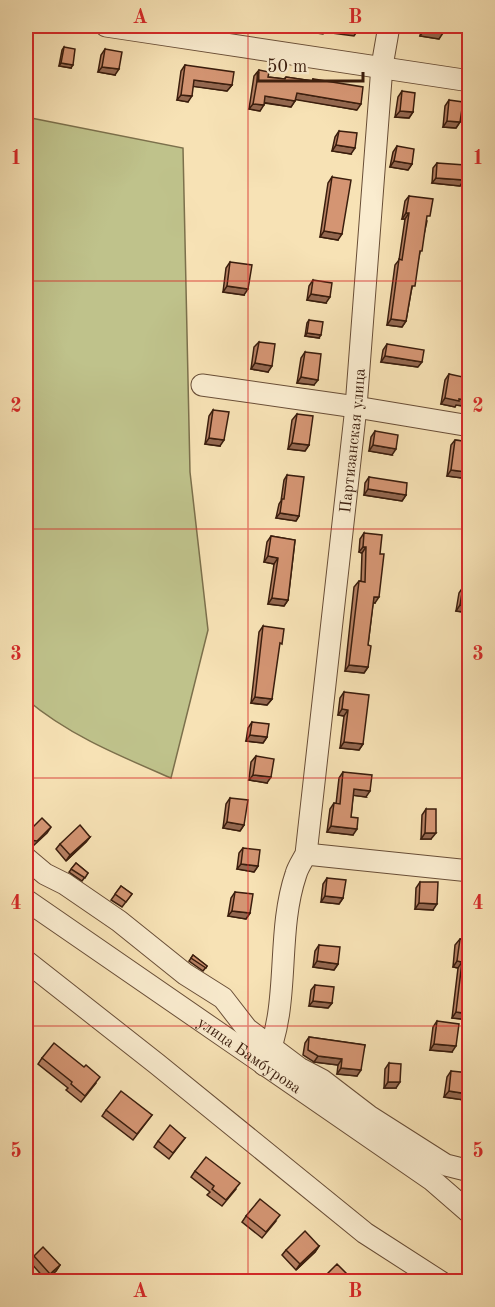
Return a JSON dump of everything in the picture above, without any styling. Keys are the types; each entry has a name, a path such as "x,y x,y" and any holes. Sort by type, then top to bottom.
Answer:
{"street":[{"path":"106,26 470,81"},
{"name":"Партизанская улица","path":"268,1056 277,1032 289,909 296,874 306,854 356,407 382,66 389,26"},
{"path":"202,385 470,426"},
{"path":"306,854 470,871"},
{"path":"26,858 45,874 65,884 110,915 185,974 223,998 268,1056 322,1080 369,1116 446,1165 468,1164"},
{"name":"улица Бамбурова","path":"26,900 268,1056 432,1180 470,1213"},
{"path":"26,961 365,1233 441,1281"},
{"path":"450,1196 468,1164"}],"green space":[{"path":"26,117 183,148 190,472 208,630 171,778 77,734 26,699"}],"building":[{"path":"327,26 359,26 358,30"},
{"path":"425,26 445,26 443,33 424,30"},
{"path":"64,47 75,49 73,65 61,63"},
{"path":"105,49 122,52 119,69 102,67"},
{"path":"185,65 234,72 232,85 194,80 192,96 181,95"},
{"path":"259,70 269,72 268,77 313,81 313,79 363,87 361,104 297,93 295,101 265,96 264,105 253,104"},
{"path":"402,91 415,93 413,112 400,111"},
{"path":"449,100 463,102 460,122 447,121"},
{"path":"339,131 357,133 355,148 336,145"},
{"path":"397,146 414,149 412,164 394,161"},
{"path":"437,163 465,165 464,180 436,178"},
{"path":"332,177 351,180 342,234 324,231"},
{"path":"409,196 433,199 430,216 427,216 415,286 412,286 406,321 391,319 399,259 402,260 409,213 406,213"},
{"path":"230,262 252,265 248,289 227,286"},
{"path":"313,280 332,283 330,297 311,294"},
{"path":"309,320 323,322 321,335 307,333"},
{"path":"259,342 275,344 272,366 255,363"},
{"path":"387,344 424,350 422,362 385,356"},
{"path":"305,352 321,354 318,380 301,377"},
{"path":"449,374 463,377 462,382 470,383 470,401 445,398"},
{"path":"213,410 229,412 224,440 209,438"},
{"path":"297,414 313,416 309,445 292,443"},
{"path":"375,431 398,435 396,449 373,445"},
{"path":"455,440 470,442 470,461 468,460 466,472 451,470"},
{"path":"287,475 304,477 299,516 280,513"},
{"path":"369,477 407,483 406,495 368,489"},
{"path":"364,533 382,535 380,554 384,554 379,597 374,597 368,645 371,646 368,667 349,665 359,581 365,582"},
{"path":"271,536 295,540 288,600 272,598 278,558 268,556"},
{"path":"463,587 470,588 470,606 460,605"},
{"path":"263,626 284,629 272,699 255,697"},
{"path":"344,692 369,695 363,744 344,742 348,710 342,709"},
{"path":"252,722 269,724 267,737 250,735"},
{"path":"256,756 274,759 271,777 253,775"},
{"path":"343,772 372,775 370,791 354,789 351,817 358,818 357,829 331,826 334,803 340,804"},
{"path":"230,798 248,800 244,825 227,822"},
{"path":"426,809 436,809 436,833 425,833"},
{"path":"42,818 51,827 37,841 29,840 26,834"},
{"path":"80,825 90,837 70,855 60,844"},
{"path":"243,848 260,850 258,866 241,864"},
{"path":"76,863 88,873 85,878 71,869"},
{"path":"327,878 346,880 343,898 325,896"},
{"path":"420,882 438,882 437,904 419,903"},
{"path":"121,886 132,894 126,902 115,894"},
{"path":"235,892 253,894 250,913 232,911"},
{"path":"460,939 470,940 470,1014 456,1012 462,962 457,961"},
{"path":"319,945 340,947 338,964 317,961"},
{"path":"193,955 207,966 206,968 191,958"},
{"path":"315,985 334,987 332,1003 313,1001"},
{"path":"26,1020 33,1027 26,1036"},
{"path":"437,1021 459,1024 456,1046 434,1044"},
{"path":"309,1037 365,1045 361,1070 341,1068 342,1059 318,1056 308,1050"},
{"path":"54,1043 100,1077 85,1096 71,1084 72,1082 42,1058"},
{"path":"389,1063 401,1064 400,1082 388,1082"},
{"path":"451,1071 470,1073 468,1094 449,1091"},
{"path":"121,1091 152,1115 137,1134 106,1110"},
{"path":"170,1125 185,1138 173,1153 158,1141"},
{"path":"206,1157 240,1183 226,1200 212,1189 214,1186 195,1171"},
{"path":"260,1199 280,1215 266,1232 246,1216"},
{"path":"305,1231 319,1246 300,1264 286,1250"},
{"path":"43,1247 60,1265 50,1274 34,1256"},
{"path":"337,1264 348,1275 342,1281 322,1281 321,1280"}]}
